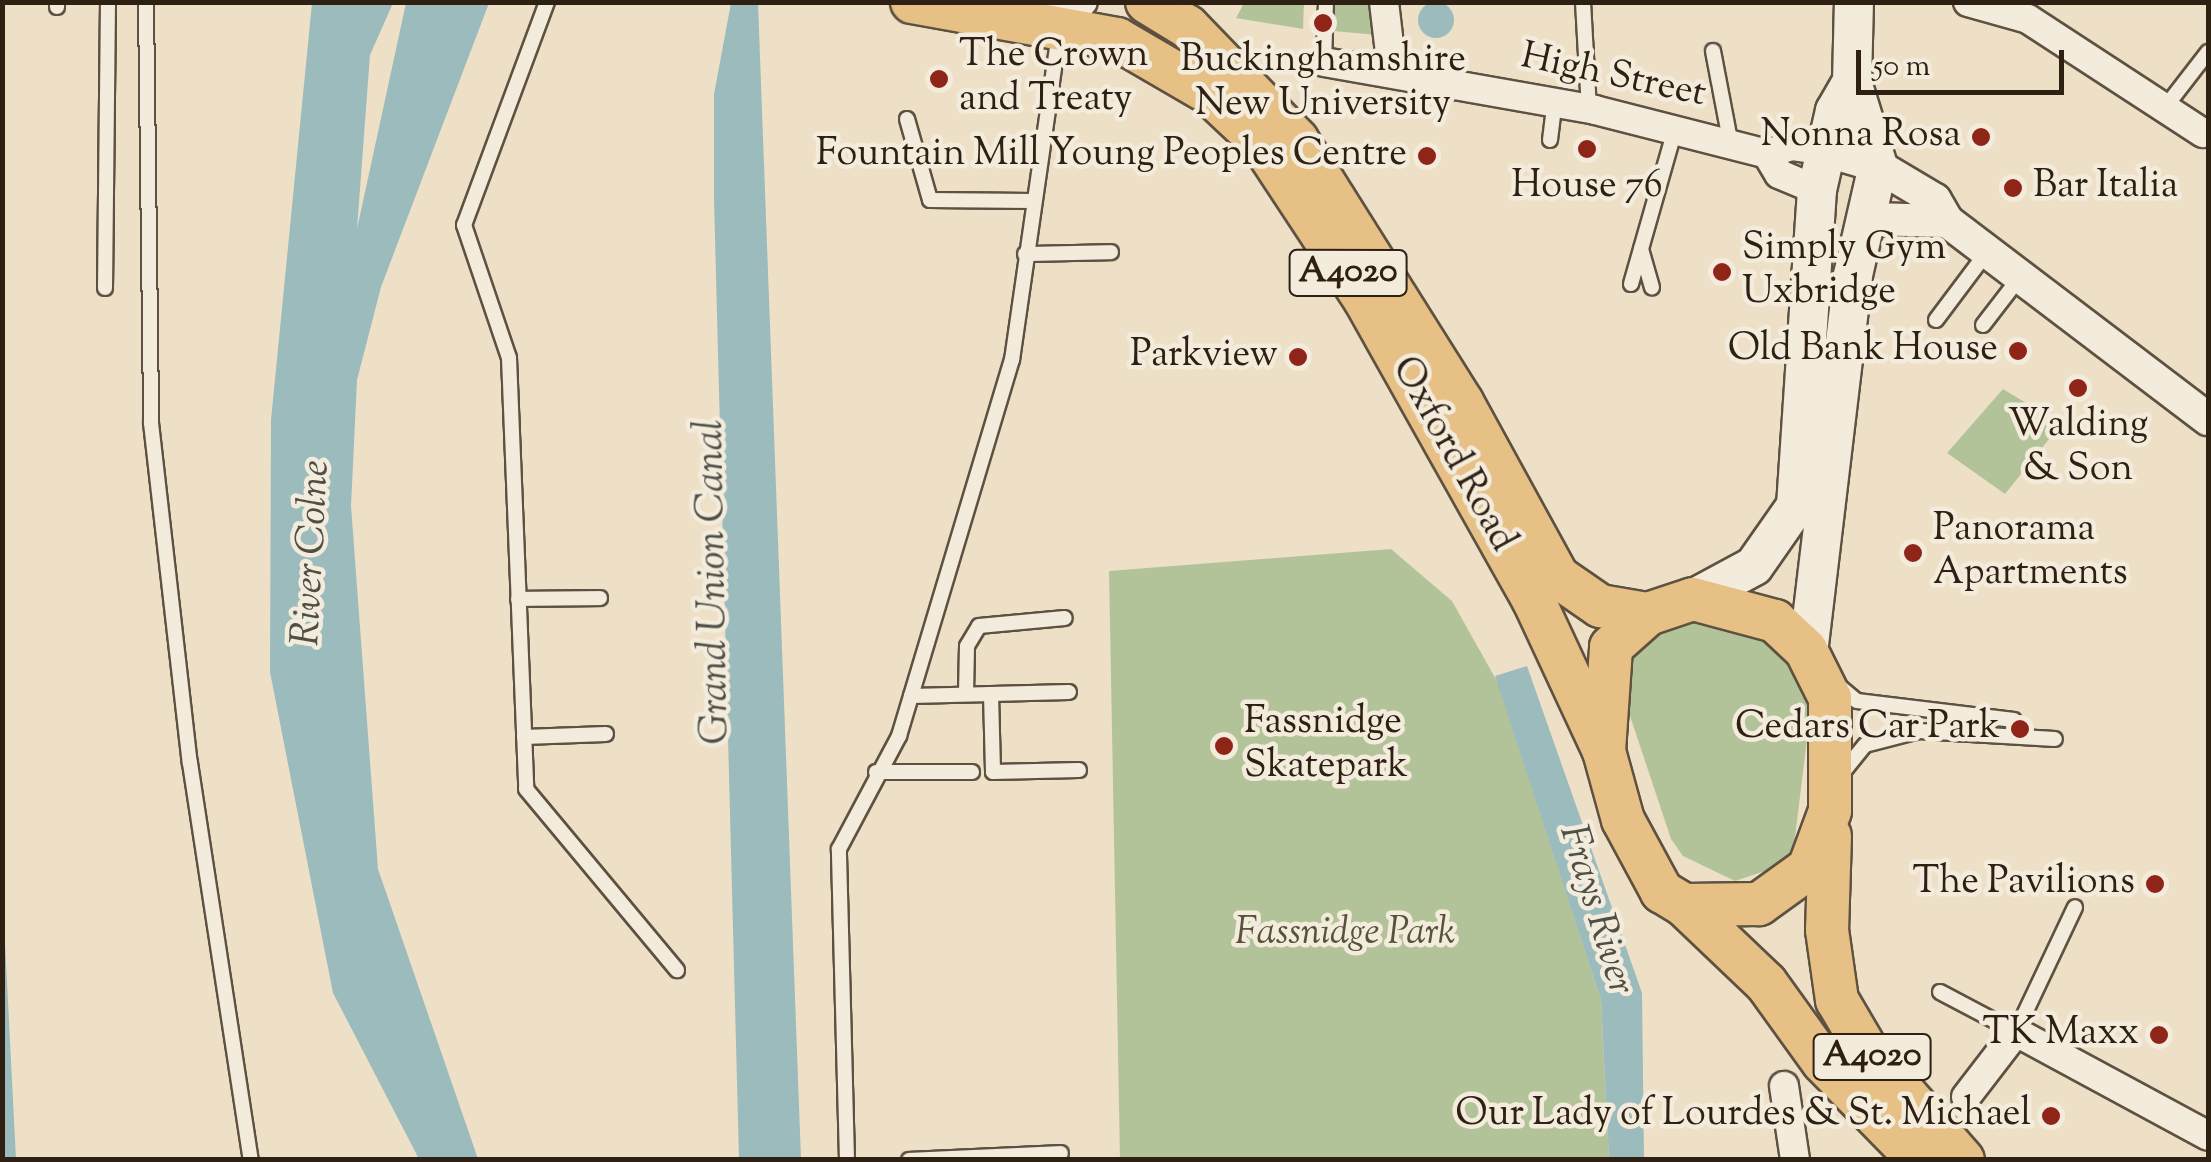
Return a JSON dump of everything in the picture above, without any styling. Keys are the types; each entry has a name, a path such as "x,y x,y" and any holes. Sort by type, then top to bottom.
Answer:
{"main road":[{"name":"Oxford Road","path":"912,2 1066,10 1147,52 1261,142 1364,298 1536,603 1604,752"},
{"name":"Oxford Road","path":"1147,2 1188,27 1297,140 1462,402 1558,576 1600,606 1648,614"},
{"path":"1852,82 1878,166 1853,275 1814,662 1833,796 1809,868 1768,902 1684,905 1648,874 1604,752 1611,648 1648,614 1693,599 1754,566 1796,506 1817,190 1852,82 1854,2"},
{"path":"1693,599 1775,622 1814,662"},
{"name":"A4020","path":"1833,796 1826,930 1838,1000 1867,1051 1963,1160"},
{"name":"A4020","path":"1684,905 1766,983 1823,1062 1919,1160"}],"street":[{"path":"1384,2 1391,62 1421,80"},
{"path":"1968,2 2011,14 2096,74 2191,118"},
{"name":"High Street","path":"1324,62 1589,108 1767,154 1790,146 1827,151"},
{"path":"1827,151 1878,166 1935,200 1947,221 2208,419"},
{"name":"High Street","path":"1767,154 1780,174 1817,190"},
{"path":"1868,219 1947,221"},
{"path":"1966,1097 2016,1032 2208,1136"},
{"path":"1784,1086 1794,1160"}],"lane":[{"path":"105,288 108,2"},
{"path":"146,2 151,424 190,763 251,1160"},
{"path":"547,2 464,225 509,358 526,790 677,970"},
{"path":"1324,62 1326,2"},
{"path":"1584,2 1589,108"},
{"path":"2011,14 2037,2"},
{"path":"847,1160 840,849 911,696 1012,360 1032,201 1066,10"},
{"path":"1714,51 1731,145"},
{"path":"2191,118 2208,52"},
{"path":"1550,140 1555,102"},
{"path":"907,119 930,200 1032,201"},
{"path":"1631,284 1676,130"},
{"path":"1640,243 1652,287"},
{"path":"1025,254 1111,252"},
{"path":"1936,320 1988,252"},
{"path":"1983,325 2020,277"},
{"path":"518,600 600,598"},
{"path":"966,694 967,646 979,626 1066,618"},
{"path":"1814,662 1857,701 2014,720"},
{"path":"911,696 1070,692"},
{"path":"991,694 993,772 1079,770"},
{"path":"1833,796 1865,745 1919,732 2055,739"},
{"path":"524,737 606,734"},
{"path":"876,772 972,772"},
{"path":"1940,992 2016,1032 2075,907"},
{"path":"910,1160 1061,1153"}],"green space":[{"path":"1244,3 1304,3 1303,29 1236,18"},
{"path":"1335,3 1374,3 1378,35 1333,31"},
{"path":"2003,389 2061,424 2005,494 1947,453"},
{"name":"Fassnidge Park","path":"1391,549 1452,601 1498,683 1601,1000 1609,1159 1120,1159 1109,571"},
{"path":"1740,615 1815,674 1792,862 1735,881 1683,856 1671,839 1626,704 1628,668 1642,644 1681,617"}],"water":[{"path":"1436,2 1449,7 1454,20 1449,33 1436,38 1423,33 1418,20 1423,7"},
{"name":"River Colne","path":"312,3 393,3 370,55 357,229 406,3 489,3 381,287 357,380 351,506 378,869 478,1159 419,1159 333,993 270,672 271,420"},
{"path":"731,3 758,3 801,1159 739,1159 714,199 714,94"},
{"name":"Frays River","path":"1527,666 1642,993 1644,1159 1609,1159 1601,1000 1495,676"},
{"path":"3,903 16,1159 3,1159"}],"place":[{"name":"Buckinghamshire New University","path":"1323,23"},
{"name":"The Crown and Treaty","path":"939,79"},
{"name":"Nonna Rosa","path":"1981,137"},
{"name":"House 76","path":"1587,149"},
{"name":"Fountain Mill Young Peoples Centre","path":"1427,156"},
{"name":"Bar Italia","path":"2013,188"},
{"name":"Simply Gym Uxbridge","path":"1722,272"},
{"name":"Old Bank House","path":"2018,351"},
{"name":"Parkview","path":"1298,357"},
{"name":"Walding & Son","path":"2078,388"},
{"name":"Panorama Apartments","path":"1913,553"},
{"name":"Cedars Car Park","path":"2020,729"},
{"name":"Fassnidge Skatepark","path":"1224,746"},
{"name":"The Pavilions","path":"2155,884"},
{"name":"TK Maxx","path":"2159,1035"},
{"name":"Our Lady of Lourdes & St. Michael","path":"2051,1116"}],"water label":[{"name":"Grand Union Canal","path":"715,582"}]}
